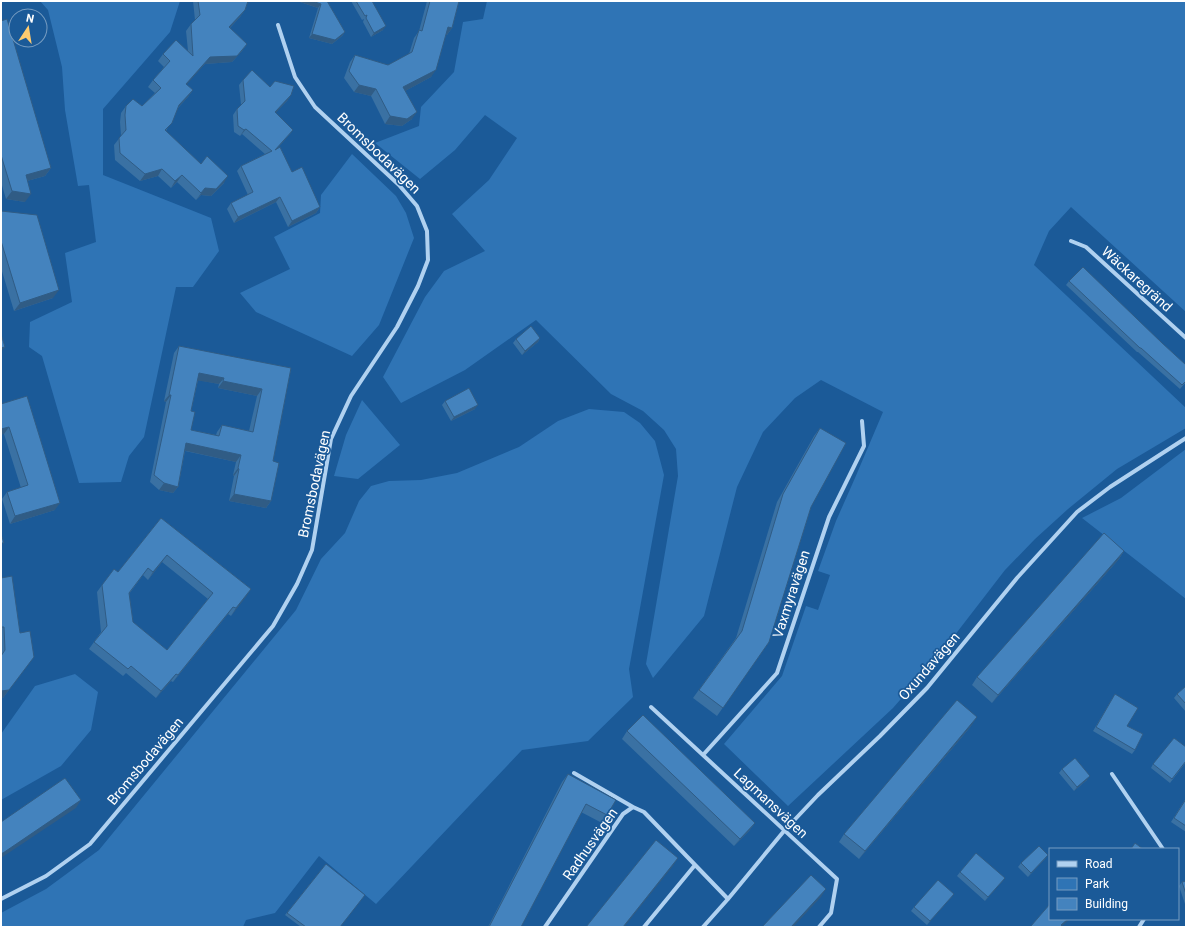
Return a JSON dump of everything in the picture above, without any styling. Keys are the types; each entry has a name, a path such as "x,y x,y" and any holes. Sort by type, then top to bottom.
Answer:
{"street":[{"name":"Bromsbodavägen","path":"1,899 46,876 90,844 273,626 297,584 312,550 331,439 351,396 397,326 418,286 428,260 427,231 418,206 399,185 315,107 295,77 278,25"},
{"name":"Wäckaregränd","path":"1071,241 1086,247 1186,338"},
{"name":"Vaxmyravägen","path":"703,755 777,673 829,517 864,446 862,421"},
{"name":"Oxundavägen","path":"703,927 784,831 818,795 880,736 927,688 1017,578 1077,512 1110,487 1186,438"},
{"name":"Lagmansvägen","path":"652,707 837,879 831,913 819,927"},
{"path":"574,773 633,807"},
{"path":"1112,774 1162,848"},
{"name":"Radhusvägen","path":"545,927 623,814 633,807 644,812 728,899"},
{"path":"644,927 695,865"}],"green space":[{"path":"40,1 180,1 170,32 103,109 103,175 211,218 219,251 193,287 176,287 144,437 129,456 121,482 79,483 42,356 29,347 30,322 72,302 65,253 96,242 89,185 78,186 65,110 62,67 48,8"},
{"path":"487,1 1186,1 1186,312 1071,207 1049,231 1034,265 1186,408 1186,428 1117,469 1068,509 1035,539 1005,570 941,653 893,708 788,806 724,744 782,676 806,606 818,610 830,575 818,571 836,521 883,412 821,380 795,398 763,432 737,487 704,616 653,678 646,664 678,476 676,449 664,430 643,411 611,394 536,320 465,370 401,403 383,377 425,297 444,271 485,251 452,214 489,180 517,138 485,115 455,150 420,179 375,143 419,126 421,107 454,72 463,22 483,19"},
{"path":"352,154 396,196 406,213 414,238 379,325 352,356 256,312 240,293 290,269 274,237 320,213 321,195"},
{"path":"362,400 400,445 358,479 334,476 346,435"},
{"path":"589,409 624,412 640,423 655,441 664,475 629,669 633,697 588,741 522,750 376,904 319,856 275,913 246,920 243,927 1,927 1,913 46,889 99,850 296,610 321,559 345,533 359,501 371,486 389,481 421,480 457,473 519,447 558,421"},
{"path":"1186,449 1186,599 1082,518 1121,498"},
{"path":"75,674 98,692 91,730 61,766 1,800 1,734 35,686"}],"building":[{"path":"198,1 248,1 245,10 229,27 247,44 237,56 210,57 186,84 193,90 179,105 172,123 165,130 201,164 207,156 228,176 216,189 205,188 201,193 182,175 175,181 162,169 145,174 120,153 119,138 126,130 126,106 133,99 142,106 161,88 153,80 170,61 163,54 176,40 193,56 191,24 200,15"},
{"path":"312,1 327,1 345,32 335,40 312,34 321,4"},
{"path":"356,1 372,1 386,26 374,33 366,18 367,15 365,16"},
{"path":"430,1 459,1 452,28 448,27 436,70 403,87 417,112 407,119 390,116 376,89 359,85 349,71 355,55 388,65 412,52 419,30 422,31"},
{"path":"7,19 8,48 16,48 51,168 26,175 31,194 12,191 1,155 1,21"},
{"path":"252,70 270,87 275,81 294,86 291,95 275,112 293,130 275,150 280,147 292,172 302,167 320,207 292,221 280,197 238,217 231,203 253,192 241,166 272,151 246,129 244,130 238,126 237,109 245,101 243,80"},
{"path":"1,211 37,215 59,290 20,303 1,241"},
{"path":"1083,267 1186,365 1186,381 1182,385 1140,348 1069,281"},
{"path":"531,326 540,338 525,351 516,339"},
{"path":"1,334 5,347 1,348"},
{"path":"179,346 291,368 273,461 279,463 271,501 234,494 241,455 186,443 178,487 164,483 154,475 171,395 169,395","holes":["199,373 224,378 223,381 262,389 253,432 222,425 219,436 191,430 195,412 191,411"]},
{"path":"469,388 478,405 454,417 445,401"},
{"path":"27,396 60,503 15,516 7,492 28,485 9,427 1,429 1,404"},
{"path":"820,428 846,443 811,507 769,642 723,708 699,690 742,631 783,494"},
{"path":"161,518 251,589 236,608 233,607 178,675 176,674 161,691 131,666 128,669 94,642 107,626 102,585 114,569 118,572","holes":["167,555 213,593 167,650 133,622 129,593 148,568 153,572"]},
{"path":"1104,533 1124,551 998,695 977,677"},
{"path":"1,534 4,543 1,543"},
{"path":"12,576 20,633 30,631 34,657 9,690 1,691 1,656 5,650 4,627 1,627 1,578"},
{"path":"1186,686 1186,704 1177,694"},
{"path":"1115,694 1138,708 1127,726 1143,734 1135,750 1096,727"},
{"path":"957,700 977,717 865,851 844,834"},
{"path":"643,715 755,823 740,839 627,731"},
{"path":"1174,738 1186,747 1186,761 1172,779 1153,764"},
{"path":"1075,758 1090,776 1077,787 1062,769"},
{"path":"568,774 616,800 607,815 586,804 521,927 489,927"},
{"path":"65,778 81,800 1,853 1,822"},
{"path":"1186,799 1186,826 1174,818"},
{"path":"656,840 678,858 623,927 586,927"},
{"path":"1135,843 1142,848 1132,848"},
{"path":"1039,846 1048,855 1031,873 1021,863"},
{"path":"976,853 1005,878 988,897 960,872"},
{"path":"326,864 365,895 340,927 306,927 287,913"},
{"path":"811,875 826,889 791,927 762,927"},
{"path":"938,880 954,894 930,921 914,907"},
{"path":"1186,881 1186,894 1182,882"},
{"path":"1049,905 1049,920 1067,920 1061,925 1063,927 1031,926"}]}
